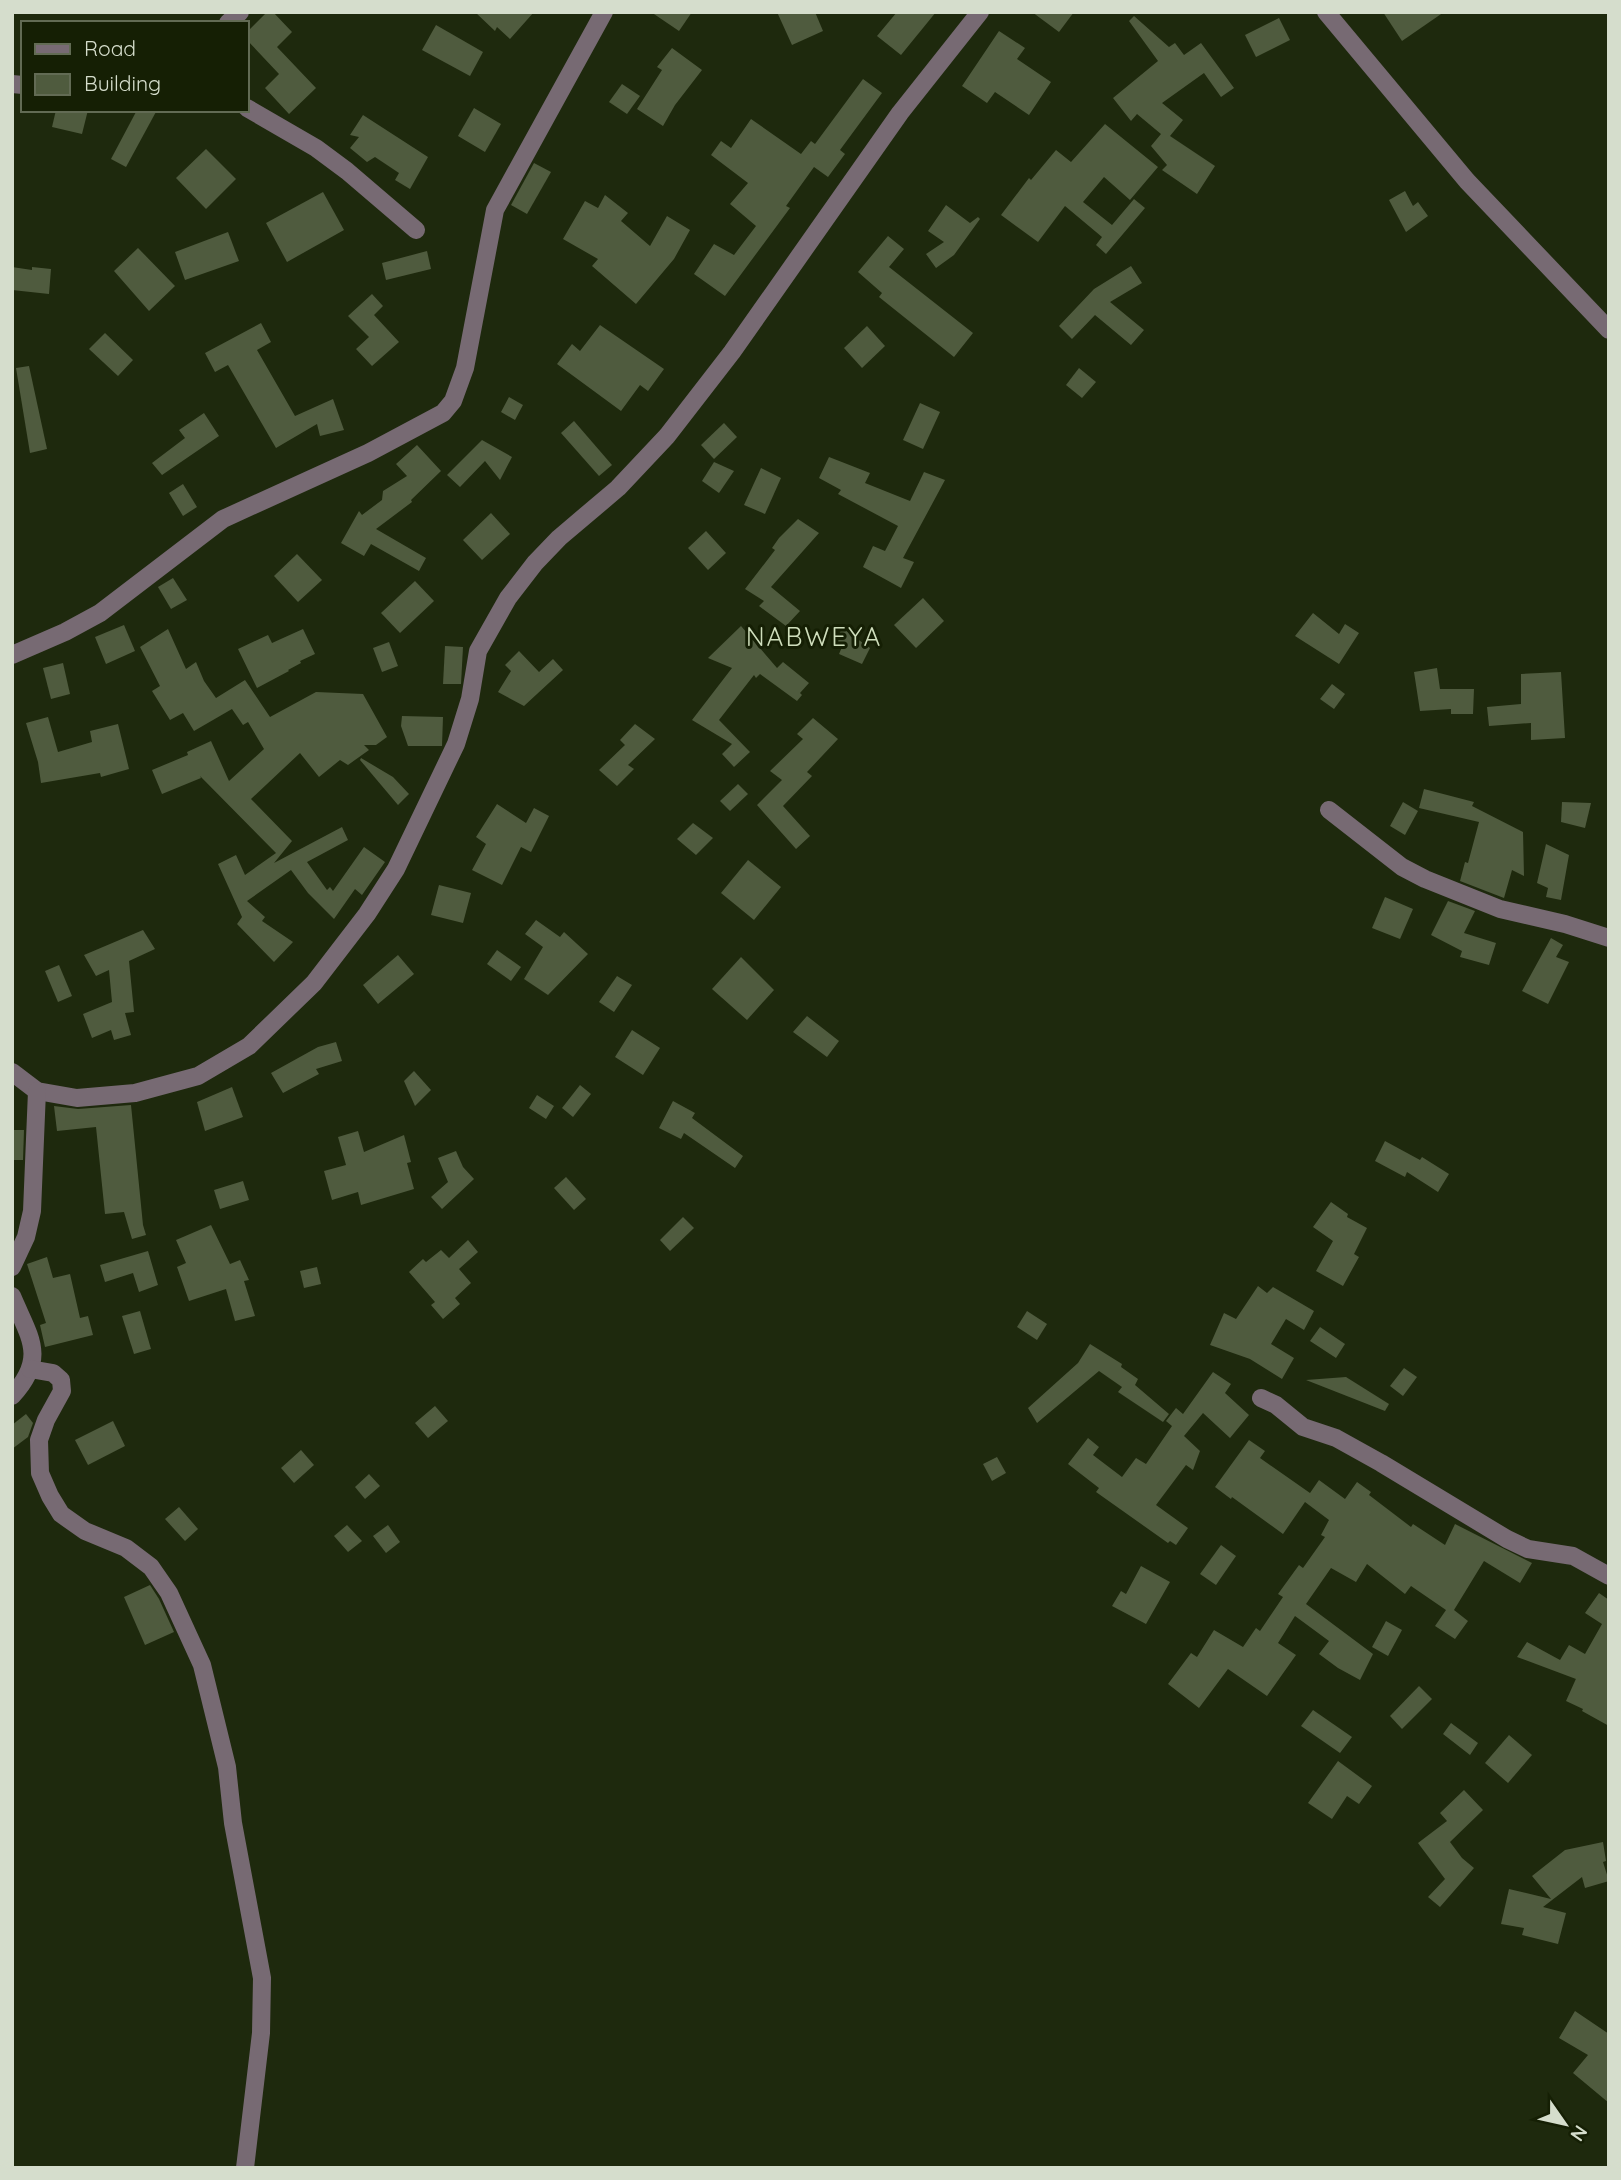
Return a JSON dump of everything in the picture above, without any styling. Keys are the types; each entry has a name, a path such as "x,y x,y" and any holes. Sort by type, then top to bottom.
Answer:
{"street":[{"path":"12,655 100,613 223,519 368,453 443,413 453,401 465,368 495,210 604,12"},
{"path":"12,1072 37,1091 77,1098 135,1093 198,1076 249,1046 314,983 367,914 396,869 456,744 470,699 478,651 508,598 535,563 618,488 667,436 732,352 900,113 980,12"},
{"path":"1326,12 1467,181 1609,330"},
{"path":"248,109 316,148 416,230"},
{"path":"1329,810 1402,867 1425,879 1500,909 1565,924 1609,938"},
{"path":"12,1267 26,1237 32,1211 37,1091"},
{"path":"12,1296 31,1336 33,1355 30,1369 12,1396"},
{"path":"30,1369 53,1373 61,1380 62,1391 46,1420 39,1440 40,1473 50,1496 61,1514 85,1531 127,1548 151,1567 169,1593 202,1665 227,1767 233,1823 262,1978 261,2032 245,2168"},
{"path":"1261,1398 1276,1405 1303,1427 1336,1438 1507,1539 1528,1549 1573,1556 1609,1576"}],"building":[{"path":"267,12 273,12 292,32 277,47 316,88 289,114 265,88 279,74 248,41 248,31"},
{"path":"475,12 534,12 510,39 497,27 495,31"},
{"path":"651,12 692,12 679,31"},
{"path":"777,12 815,12 823,31 792,45"},
{"path":"897,12 936,12 901,55 877,36"},
{"path":"1032,12 1074,12 1059,32"},
{"path":"1383,12 1444,12 1402,41"},
{"path":"1134,16 1169,47 1175,43 1184,55 1201,43 1234,88 1221,97 1204,73 1162,103 1183,120 1170,136 1215,166 1197,194 1162,170 1167,165 1151,146 1161,134 1137,114 1131,121 1113,98 1158,61 1129,21"},
{"path":"1279,18 1290,40 1256,57 1245,35"},
{"path":"436,25 483,52 470,76 422,50"},
{"path":"999,31 1025,48 1017,59 1051,82 1029,115 995,92 987,103 962,86"},
{"path":"672,48 702,70 675,105 663,126 637,109 662,70 657,67"},
{"path":"863,79 882,93 840,150 845,154 828,177 814,167 786,206 790,208 725,296 694,274 714,244 734,255 756,226 730,204 748,183 711,155 721,141 731,148 751,119 801,154 811,141 815,144"},
{"path":"622,84 640,96 627,114 609,102"},
{"path":"474,108 501,124 485,152 458,136"},
{"path":"56,112 88,112 82,134 52,127"},
{"path":"136,112 156,112 126,167 111,159"},
{"path":"363,115 428,157 410,189 395,180 399,173 375,157 367,162 350,148 359,137 350,135"},
{"path":"1105,124 1158,167 1130,200 1104,177 1083,202 1112,225 1134,199 1145,208 1106,254 1096,245 1102,237 1065,206 1038,242 1001,215 1029,178 1031,180 1056,150 1071,162"},
{"path":"206,149 236,179 206,209 176,178"},
{"path":"534,163 551,172 527,214 511,205"},
{"path":"1405,191 1413,206 1418,202 1428,216 1406,232 1389,200"},
{"path":"323,192 344,230 287,262 266,223"},
{"path":"605,195 628,213 621,221 650,246 667,216 690,230 674,259 636,304 592,266 598,259 563,239 585,201 598,208"},
{"path":"946,205 970,223 978,217 980,219 954,255 936,268 926,254 944,242 928,231"},
{"path":"228,232 239,261 185,280 175,252"},
{"path":"888,236 904,249 889,267 973,333 954,357 879,297 882,293 858,272"},
{"path":"138,248 175,286 149,311 114,271"},
{"path":"427,251 431,269 386,280 382,263"},
{"path":"1131,266 1142,283 1110,302 1144,330 1131,345 1095,315 1072,339 1059,326 1094,289"},
{"path":"12,267 51,269 49,294 12,290"},
{"path":"372,294 383,306 374,315 399,342 372,366 356,349 369,337 348,316"},
{"path":"261,323 271,342 257,350 295,416 333,399 344,430 320,436 317,424 276,448 228,365 215,372 205,353"},
{"path":"600,325 664,369 648,391 640,385 621,411 557,364 572,344 580,351"},
{"path":"867,326 885,346 862,368 844,348"},
{"path":"105,333 133,360 118,376 89,349"},
{"path":"29,366 47,449 30,453 16,368"},
{"path":"1079,368 1096,382 1082,398 1066,385"},
{"path":"509,397 523,405 515,420 501,412"},
{"path":"920,403 940,412 923,449 903,440"},
{"path":"204,413 219,436 162,475 152,463 185,438 179,430"},
{"path":"574,421 612,465 599,476 561,433"},
{"path":"724,423 737,437 714,459 701,445"},
{"path":"482,440 512,457 500,480 485,461 460,487 447,475"},
{"path":"417,445 441,471 412,502 376,529 426,558 419,571 371,544 364,556 341,543 359,511 362,515 382,500 383,491 407,476 396,464"},
{"path":"829,457 870,473 865,483 910,501 924,472 945,480 903,558 914,562 901,588 863,567 873,546 885,551 898,526 838,494 841,490 819,478"},
{"path":"714,462 734,471 719,493 702,481"},
{"path":"761,468 781,478 765,514 744,505"},
{"path":"183,484 197,507 183,516 169,493"},
{"path":"491,513 510,534 482,560 463,540"},
{"path":"798,519 819,533 771,587 800,611 786,626 759,606 764,601 745,589 775,550 772,548 779,538"},
{"path":"706,531 726,553 708,570 688,548"},
{"path":"297,554 322,580 298,602 274,576"},
{"path":"173,578 187,600 171,609 158,587"},
{"path":"415,581 434,601 400,633 381,613"},
{"path":"923,598 944,621 916,648 894,625"},
{"path":"1313,613 1339,634 1345,624 1359,633 1339,664 1295,636"},
{"path":"124,625 135,651 106,664 95,637"},
{"path":"741,626 777,668 783,662 809,683 797,701 760,674 756,678 754,675 719,720 750,752 734,767 722,754 732,744 692,720 732,668 708,658"},
{"path":"842,628 870,648 862,664 839,654 842,647 836,641"},
{"path":"168,629 186,669 196,662 204,681 216,698 245,680 270,717 316,692 363,694 387,737 376,745 364,745 369,750 348,765 340,760 319,777 300,753 251,799 292,841 274,863 342,827 348,840 307,862 327,890 330,887 333,891 364,847 385,862 362,895 355,889 334,919 308,893 291,870 247,901 265,917 262,921 293,942 274,962 237,924 242,917 218,864 236,855 245,875 276,853 200,776 201,778 162,794 152,770 188,755 187,752 211,741 229,781 264,749 248,722 243,725 232,709 194,731 183,713 170,720 152,691 160,686 140,647"},
{"path":"303,629 315,654 257,688 238,649 268,635 272,643"},
{"path":"389,642 398,666 382,672 373,648"},
{"path":"445,646 463,647 461,684 443,684"},
{"path":"519,651 539,672 553,659 563,670 524,706 498,692 511,671 505,665"},
{"path":"63,663 70,694 51,699 43,668"},
{"path":"1437,668 1440,689 1474,689 1473,714 1451,714 1451,709 1420,711 1414,672"},
{"path":"1561,672 1565,738 1531,740 1531,723 1489,726 1487,707 1521,704 1521,674"},
{"path":"1332,684 1345,694 1334,709 1320,699"},
{"path":"402,716 443,717 442,746 408,746 401,726"},
{"path":"48,717 58,752 92,742 90,731 118,724 129,769 101,777 100,773 41,783 38,762 26,723"},
{"path":"813,718 838,739 807,772 812,776 783,806 810,836 796,849 757,805 782,780 770,771 803,739 797,734"},
{"path":"635,724 655,739 628,765 634,769 617,786 599,770 625,745 620,740"},
{"path":"361,758 393,777 409,794 398,805"},
{"path":"738,784 748,794 730,811 720,801"},
{"path":"1424,789 1474,802 1472,806 1523,832 1524,876 1512,870 1504,898 1460,881 1479,822 1419,808"},
{"path":"1403,802 1418,811 1405,835 1390,826"},
{"path":"1562,802 1591,803 1585,828 1561,822"},
{"path":"497,804 526,823 534,808 549,816 531,852 521,847 502,885 472,870 486,844 476,837"},
{"path":"693,823 713,838 696,855 677,839"},
{"path":"1546,844 1569,855 1561,900 1546,897 1548,888 1537,883"},
{"path":"748,860 781,887 754,920 721,893"},
{"path":"439,885 471,893 463,923 431,915"},
{"path":"1385,897 1413,909 1400,939 1372,928"},
{"path":"1448,901 1475,911 1464,933 1496,943 1489,965 1460,957 1462,951 1431,935"},
{"path":"536,920 560,937 564,932 588,954 548,995 524,979 543,947 525,934"},
{"path":"143,930 155,949 129,961 134,1012 125,1013 131,1035 114,1040 111,1030 92,1038 83,1014 112,1002 109,970 96,976 84,955"},
{"path":"1551,938 1563,945 1556,957 1569,962 1548,1004 1522,991"},
{"path":"497,950 521,967 511,981 487,964"},
{"path":"398,955 414,974 378,1004 363,985"},
{"path":"741,957 774,990 747,1020 712,989"},
{"path":"59,965 72,996 58,1002 45,971"},
{"path":"617,976 632,985 614,1012 599,1002"},
{"path":"807,1016 839,1041 827,1057 793,1032"},
{"path":"632,1030 660,1048 643,1075 615,1057"},
{"path":"336,1042 342,1061 316,1069 319,1074 283,1093 271,1073 318,1047"},
{"path":"414,1071 431,1090 415,1106 404,1081"},
{"path":"580,1085 591,1094 573,1117 562,1108"},
{"path":"232,1087 243,1117 205,1131 197,1102"},
{"path":"537,1095 554,1106 546,1119 529,1108"},
{"path":"673,1101 695,1113 692,1118 743,1156 735,1168 684,1133 681,1139 659,1128"},
{"path":"131,1105 146,1235 132,1239 124,1212 105,1214 96,1127 57,1131 54,1106 78,1109"},
{"path":"12,1130 24,1130 23,1160 12,1160"},
{"path":"358,1131 364,1152 404,1135 411,1162 407,1163 414,1189 361,1205 358,1192 332,1200 324,1171 346,1165 338,1137"},
{"path":"1385,1141 1420,1160 1422,1157 1449,1174 1438,1192 1407,1172 1405,1177 1375,1161"},
{"path":"456,1151 463,1167 474,1179 442,1209 431,1197 448,1182 438,1158"},
{"path":"566,1177 586,1199 574,1210 554,1188"},
{"path":"243,1181 249,1200 220,1209 214,1190"},
{"path":"1331,1202 1348,1214 1347,1217 1367,1228 1354,1254 1359,1257 1343,1286 1316,1271 1333,1241 1313,1227"},
{"path":"683,1217 694,1228 670,1251 660,1240"},
{"path":"211,1225 230,1264 240,1260 249,1280 244,1281 255,1316 235,1321 226,1289 189,1301 177,1267 186,1263 176,1240"},
{"path":"468,1240 478,1252 459,1269 471,1283 455,1298 460,1304 443,1319 431,1305 435,1302 409,1272 423,1259 426,1262 441,1250 449,1258"},
{"path":"148,1251 158,1285 139,1292 133,1273 105,1282 100,1265"},
{"path":"47,1257 53,1278 70,1274 80,1318 88,1316 93,1335 45,1347 40,1325 46,1323 27,1264"},
{"path":"317,1267 321,1284 304,1288 300,1271"},
{"path":"1258,1286 1267,1293 1273,1287 1314,1311 1304,1330 1286,1319 1271,1344 1294,1358 1282,1379 1250,1359 1210,1345 1224,1313 1236,1319"},
{"path":"140,1311 151,1349 134,1354 122,1316"},
{"path":"1027,1311 1047,1324 1037,1340 1017,1327"},
{"path":"1320,1327 1345,1344 1336,1358 1310,1341"},
{"path":"1090,1344 1122,1364 1121,1367 1138,1379 1135,1385 1169,1414 1163,1422 1118,1392 1122,1387 1099,1371 1037,1423 1028,1408 1078,1363"},
{"path":"1404,1368 1417,1377 1403,1396 1390,1386"},
{"path":"1213,1372 1231,1384 1225,1393 1249,1415 1230,1438 1203,1413 1184,1436 1200,1451 1193,1470 1186,1465 1156,1505 1188,1528 1176,1545 1170,1541 1168,1543 1096,1492 1099,1488 1068,1464 1088,1438 1099,1447 1093,1455 1122,1477 1136,1458 1146,1464 1172,1426 1166,1421 1176,1408 1183,1414"},
{"path":"1346,1377 1389,1404 1385,1411 1306,1380"},
{"path":"435,1406 448,1421 428,1438 415,1423"},
{"path":"26,1414 33,1423 28,1437 12,1449 12,1425"},
{"path":"113,1421 125,1446 88,1465 75,1440"},
{"path":"1249,1440 1265,1451 1260,1458 1310,1493 1319,1480 1345,1499 1357,1482 1371,1492 1369,1495 1411,1527 1413,1524 1445,1545 1455,1524 1532,1563 1520,1583 1484,1561 1454,1610 1468,1621 1455,1639 1435,1626 1446,1610 1411,1586 1405,1594 1367,1564 1356,1582 1331,1568 1306,1604 1373,1654 1360,1680 1319,1654 1329,1641 1295,1616 1278,1643 1296,1655 1267,1696 1228,1669 1199,1708 1168,1684 1191,1653 1197,1657 1214,1630 1243,1647 1256,1628 1260,1631 1283,1597 1278,1594 1299,1565 1303,1568 1325,1537 1321,1535 1329,1520 1305,1502 1283,1534 1215,1487"},
{"path":"301,1450 314,1465 294,1483 281,1468"},
{"path":"997,1457 1006,1473 992,1481 983,1464"},
{"path":"369,1474 380,1486 365,1499 355,1487"},
{"path":"179,1507 198,1529 185,1541 165,1519"},
{"path":"347,1525 362,1541 348,1552 334,1536"},
{"path":"388,1525 400,1542 386,1553 373,1536"},
{"path":"1221,1545 1236,1556 1216,1585 1200,1574"},
{"path":"1141,1566 1170,1582 1146,1624 1112,1606 1121,1591 1126,1594"},
{"path":"150,1585 174,1632 145,1645 124,1597"},
{"path":"1599,1593 1609,1600 1609,1726 1566,1701 1576,1679 1517,1657 1527,1642 1560,1660 1569,1645 1585,1654 1602,1624 1585,1613"},
{"path":"1386,1621 1402,1630 1388,1656 1372,1647"},
{"path":"1419,1686 1432,1699 1402,1729 1390,1716"},
{"path":"1313,1710 1352,1737 1340,1753 1301,1726"},
{"path":"1451,1723 1478,1743 1470,1755 1443,1734"},
{"path":"1509,1735 1532,1755 1508,1783 1485,1763"},
{"path":"1338,1761 1372,1786 1359,1804 1347,1796 1332,1819 1308,1803"},
{"path":"1464,1790 1483,1810 1450,1842 1474,1868 1440,1907 1428,1897 1445,1879 1418,1843 1447,1821 1440,1813"},
{"path":"1603,1842 1606,1861 1603,1862 1609,1881 1585,1888 1582,1877 1543,1907 1566,1913 1558,1944 1522,1935 1524,1928 1501,1924 1509,1889 1551,1899 1532,1876 1565,1850"},
{"path":"1575,2011 1609,2034 1609,2103 1573,2073 1588,2055 1559,2038"}],"district":[{"name":"NABWEYA","path":"814,636"}]}
